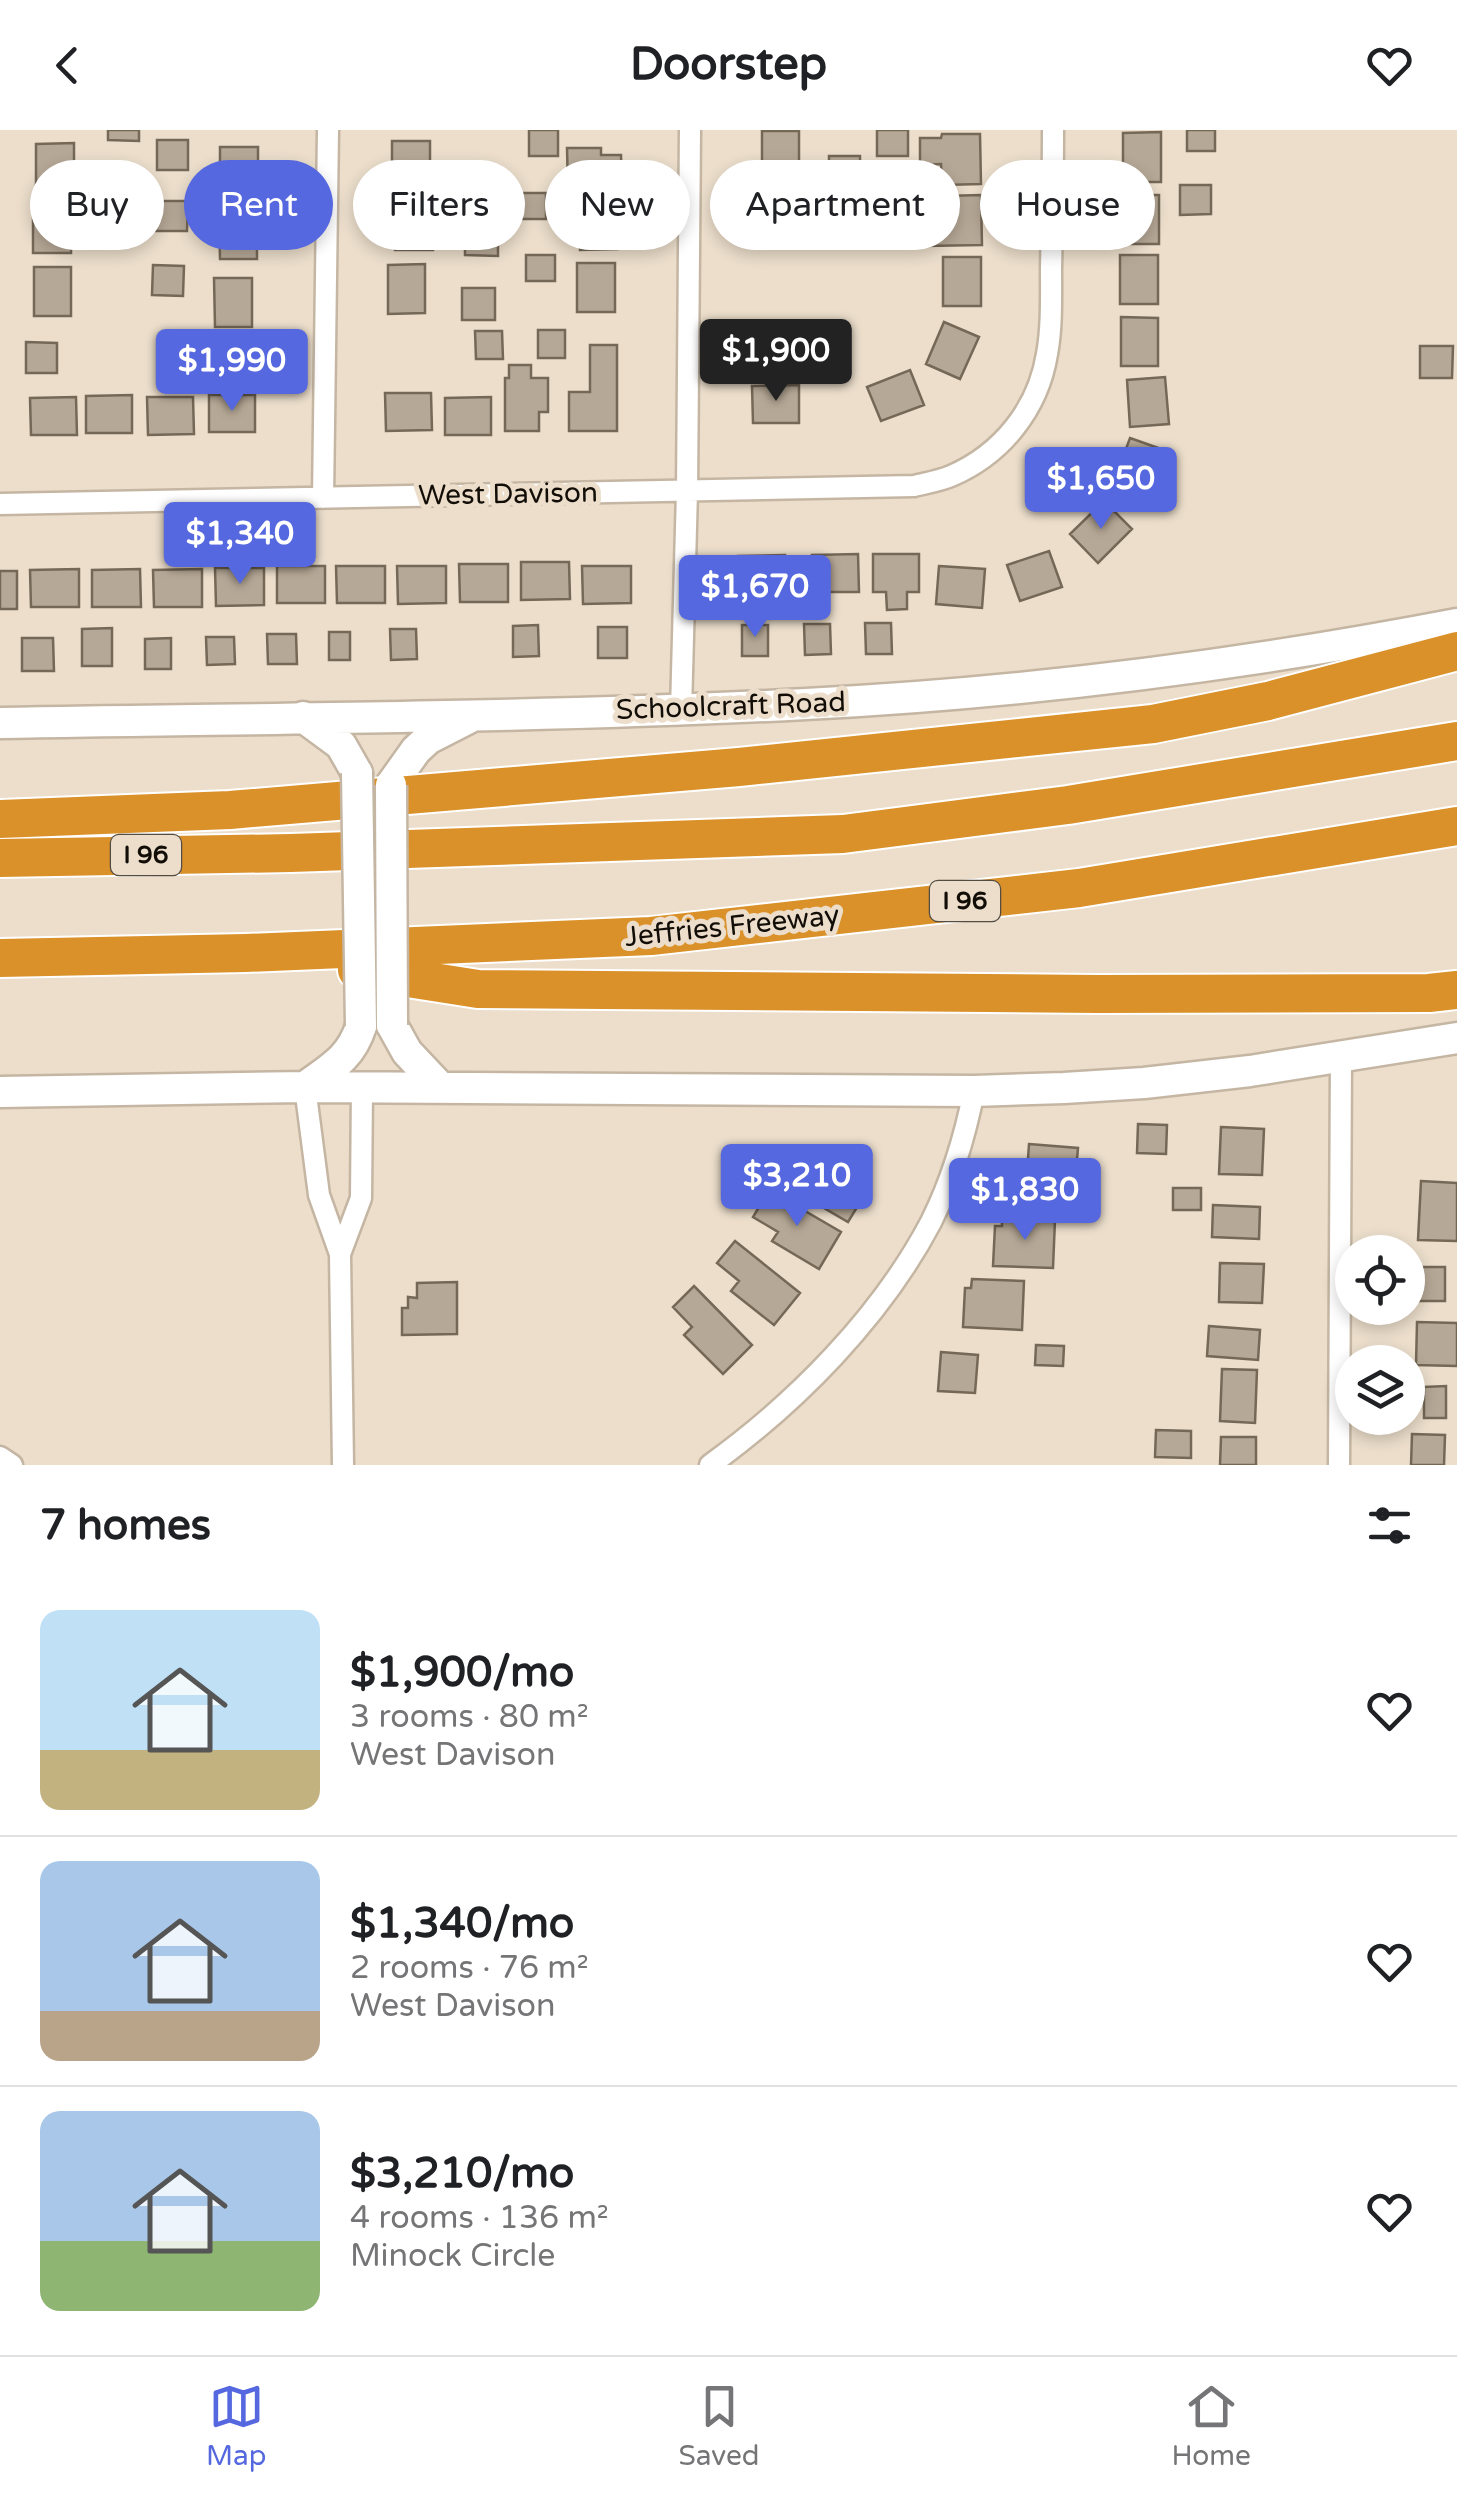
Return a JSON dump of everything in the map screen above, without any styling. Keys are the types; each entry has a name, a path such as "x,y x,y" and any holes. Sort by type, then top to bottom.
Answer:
{"highway":[{"path":"0,819 250,808 759,765 1152,724 1268,701 1457,651"},
{"name":"I 96","path":"0,858 292,853 843,834 1068,806 1457,741"},
{"name":"Jeffries Freeway","path":"0,958 246,954 650,936 1080,888 1457,826"},
{"path":"246,954 478,989 1080,994 1457,990"}],"main road":[{"name":"Schoolcraft Road","path":"0,722 681,710 810,704 1049,685 1311,650 1457,624"},
{"path":"440,1087 407,1052 392,1025 391,785 428,739 476,714"},
{"path":"303,717 341,745 357,773 361,1026 355,1045 342,1060 305,1087"},
{"path":"0,1092 305,1087 974,1091 1064,1088 1250,1071 1457,1038"}],"street":[{"path":"323,498 328,130"},
{"path":"681,710 690,130"},
{"name":"West Davison","path":"0,504 914,486 948,478 980,462 1004,441 1028,411 1042,379 1048,351 1053,130"},
{"path":"1338,1465 1341,1058"},
{"path":"305,1087 319,1196 340,1254 342,1465"},
{"path":"340,1254 361,1198 362,1087"},
{"path":"710,1465 784,1405 830,1359 906,1262 950,1178 974,1091"},
{"path":"0,1457 12,1465"}],"building":[{"path":"108,130 139,130 139,141 108,140"},
{"path":"529,130 558,130 558,156 529,156"},
{"path":"877,130 908,130 908,156 877,156"},
{"path":"1187,130 1215,130 1215,151 1187,151"},
{"path":"762,131 799,131 799,160 762,160"},
{"path":"1161,132 1161,182 1155,182 1155,160 1123,160 1123,133"},
{"path":"942,134 980,134 980,184 960,185 960,160 920,160 920,138 941,138"},
{"path":"157,140 188,140 184,170 164,170 164,160 157,160"},
{"path":"392,141 430,141 430,160 392,160"},
{"path":"74,143 74,160 36,160 36,144"},
{"path":"220,147 258,147 258,160 220,160"},
{"path":"567,148 601,148 601,155 621,155 621,160 567,160"},
{"path":"829,156 860,156 860,160 829,160"},
{"path":"1180,185 1211,185 1211,214 1180,215"},
{"path":"525,193 545,193 545,219 525,219"},
{"path":"980,195 980,245 960,245 960,196"},
{"path":"1155,195 1159,195 1159,244 1155,244"},
{"path":"164,201 184,201 184,231 164,231"},
{"path":"33,250 71,250 71,253"},
{"path":"220,250 257,250 257,259 220,259"},
{"path":"465,250 498,250 498,256 465,255"},
{"path":"526,255 555,255 555,281 526,281"},
{"path":"1120,255 1158,255 1158,304 1120,304"},
{"path":"943,257 981,257 981,306 943,306"},
{"path":"577,263 615,263 615,312 577,312"},
{"path":"425,264 425,313 388,314 388,265"},
{"path":"153,265 184,266 183,296 152,295"},
{"path":"34,267 71,267 71,316 34,316"},
{"path":"214,278 252,278 252,327 215,327"},
{"path":"462,288 495,288 495,320 462,320"},
{"path":"1121,317 1158,318 1158,366 1121,366"},
{"path":"944,322 979,337 960,379 926,364"},
{"path":"538,330 565,330 565,358 538,358"},
{"path":"475,331 502,331 503,359 476,359"},
{"path":"227,339 258,339 257,370 226,369"},
{"path":"173,341 204,341 203,372 172,371"},
{"path":"26,342 57,343 57,373 26,373"},
{"path":"590,345 617,345 617,431 569,431 569,392 590,392"},
{"path":"1420,346 1453,346 1452,378 1420,378"},
{"path":"509,365 531,365 531,378 548,378 548,412 539,412 539,431 505,431 505,378 509,378"},
{"path":"910,370 924,405 881,421 867,387"},
{"path":"1165,377 1169,424 1130,427 1127,380"},
{"path":"799,385 799,423 753,423 752,386"},
{"path":"385,393 431,393 432,430 386,431"},
{"path":"132,395 132,433 86,433 86,396"},
{"path":"209,395 255,395 255,432 209,432"},
{"path":"76,397 77,435 31,435 30,398"},
{"path":"147,397 193,397 194,434 148,435"},
{"path":"491,397 491,435 445,435 445,398"},
{"path":"1130,438 1167,451 1151,494 1114,481"},
{"path":"1104,501 1132,529 1098,563 1070,534"},
{"path":"1049,551 1062,587 1020,601 1007,565"},
{"path":"858,554 859,592 813,592 812,555"},
{"path":"873,554 919,554 919,592 907,592 907,609 887,610 886,592 873,592"},
{"path":"785,555 786,593 739,594 738,556"},
{"path":"521,562 569,562 570,599 521,600"},
{"path":"459,564 508,564 508,602 460,602"},
{"path":"277,566 325,566 325,603 277,603"},
{"path":"336,566 385,566 385,603 337,603"},
{"path":"397,566 446,566 446,603 398,604"},
{"path":"582,566 631,566 631,603 583,604"},
{"path":"939,566 985,569 982,608 936,604"},
{"path":"215,568 264,568 264,605 216,606"},
{"path":"79,569 79,607 31,607 30,570"},
{"path":"140,569 141,607 92,607 92,570"},
{"path":"202,569 202,607 154,607 153,570"},
{"path":"0,571 17,571 17,609 0,609"},
{"path":"865,623 891,623 892,654 866,654"},
{"path":"804,624 830,624 831,654 805,655"},
{"path":"538,625 539,656 513,657 513,626"},
{"path":"742,625 768,625 768,656 742,656"},
{"path":"598,627 627,627 627,658 598,658"},
{"path":"112,628 112,666 82,666 82,629"},
{"path":"390,629 416,629 417,659 391,660"},
{"path":"329,632 350,632 350,660 329,660"},
{"path":"267,634 296,634 297,664 268,664"},
{"path":"206,637 234,637 235,664 207,665"},
{"path":"22,638 53,638 54,671 22,671"},
{"path":"171,638 171,669 145,669 145,639"},
{"path":"1138,1124 1167,1125 1166,1154 1137,1153"},
{"path":"1221,1127 1264,1129 1262,1175 1219,1174"},
{"path":"1029,1144 1078,1148 1073,1205 1025,1202"},
{"path":"792,1154 816,1168 822,1159 870,1186 848,1222 776,1180"},
{"path":"1421,1181 1457,1183 1457,1241 1425,1240 1425,1235 1418,1235"},
{"path":"1173,1188 1201,1188 1201,1210 1173,1210"},
{"path":"769,1190 841,1232 819,1269 772,1241 778,1232 753,1217"},
{"path":"1213,1205 1260,1207 1259,1239 1212,1237"},
{"path":"1002,1217 1055,1220 1053,1268 993,1266 995,1226 1002,1226"},
{"path":"735,1241 800,1293 774,1325 731,1291 739,1281 717,1263"},
{"path":"1220,1263 1264,1264 1262,1303 1219,1302"},
{"path":"1425,1267 1445,1267 1445,1301 1425,1301"},
{"path":"972,1279 1024,1281 1022,1330 963,1327 965,1288 971,1288"},
{"path":"457,1282 457,1334 402,1335 402,1308 408,1308 408,1297 417,1298 417,1283"},
{"path":"694,1286 752,1345 723,1374 684,1335 692,1327 673,1307"},
{"path":"1457,1323 1457,1366 1425,1365 1425,1345 1416,1345 1417,1325"},
{"path":"1209,1326 1260,1330 1258,1360 1207,1356"},
{"path":"1036,1345 1064,1346 1063,1366 1035,1365"},
{"path":"941,1352 978,1355 975,1393 938,1391"},
{"path":"1222,1369 1257,1370 1255,1423 1220,1421"},
{"path":"1446,1386 1446,1418 1425,1418 1425,1387"},
{"path":"1156,1430 1191,1431 1191,1458 1155,1457"},
{"path":"1412,1435 1445,1435 1444,1465 1411,1465"},
{"path":"1221,1437 1256,1437 1256,1465 1220,1465"}]}
